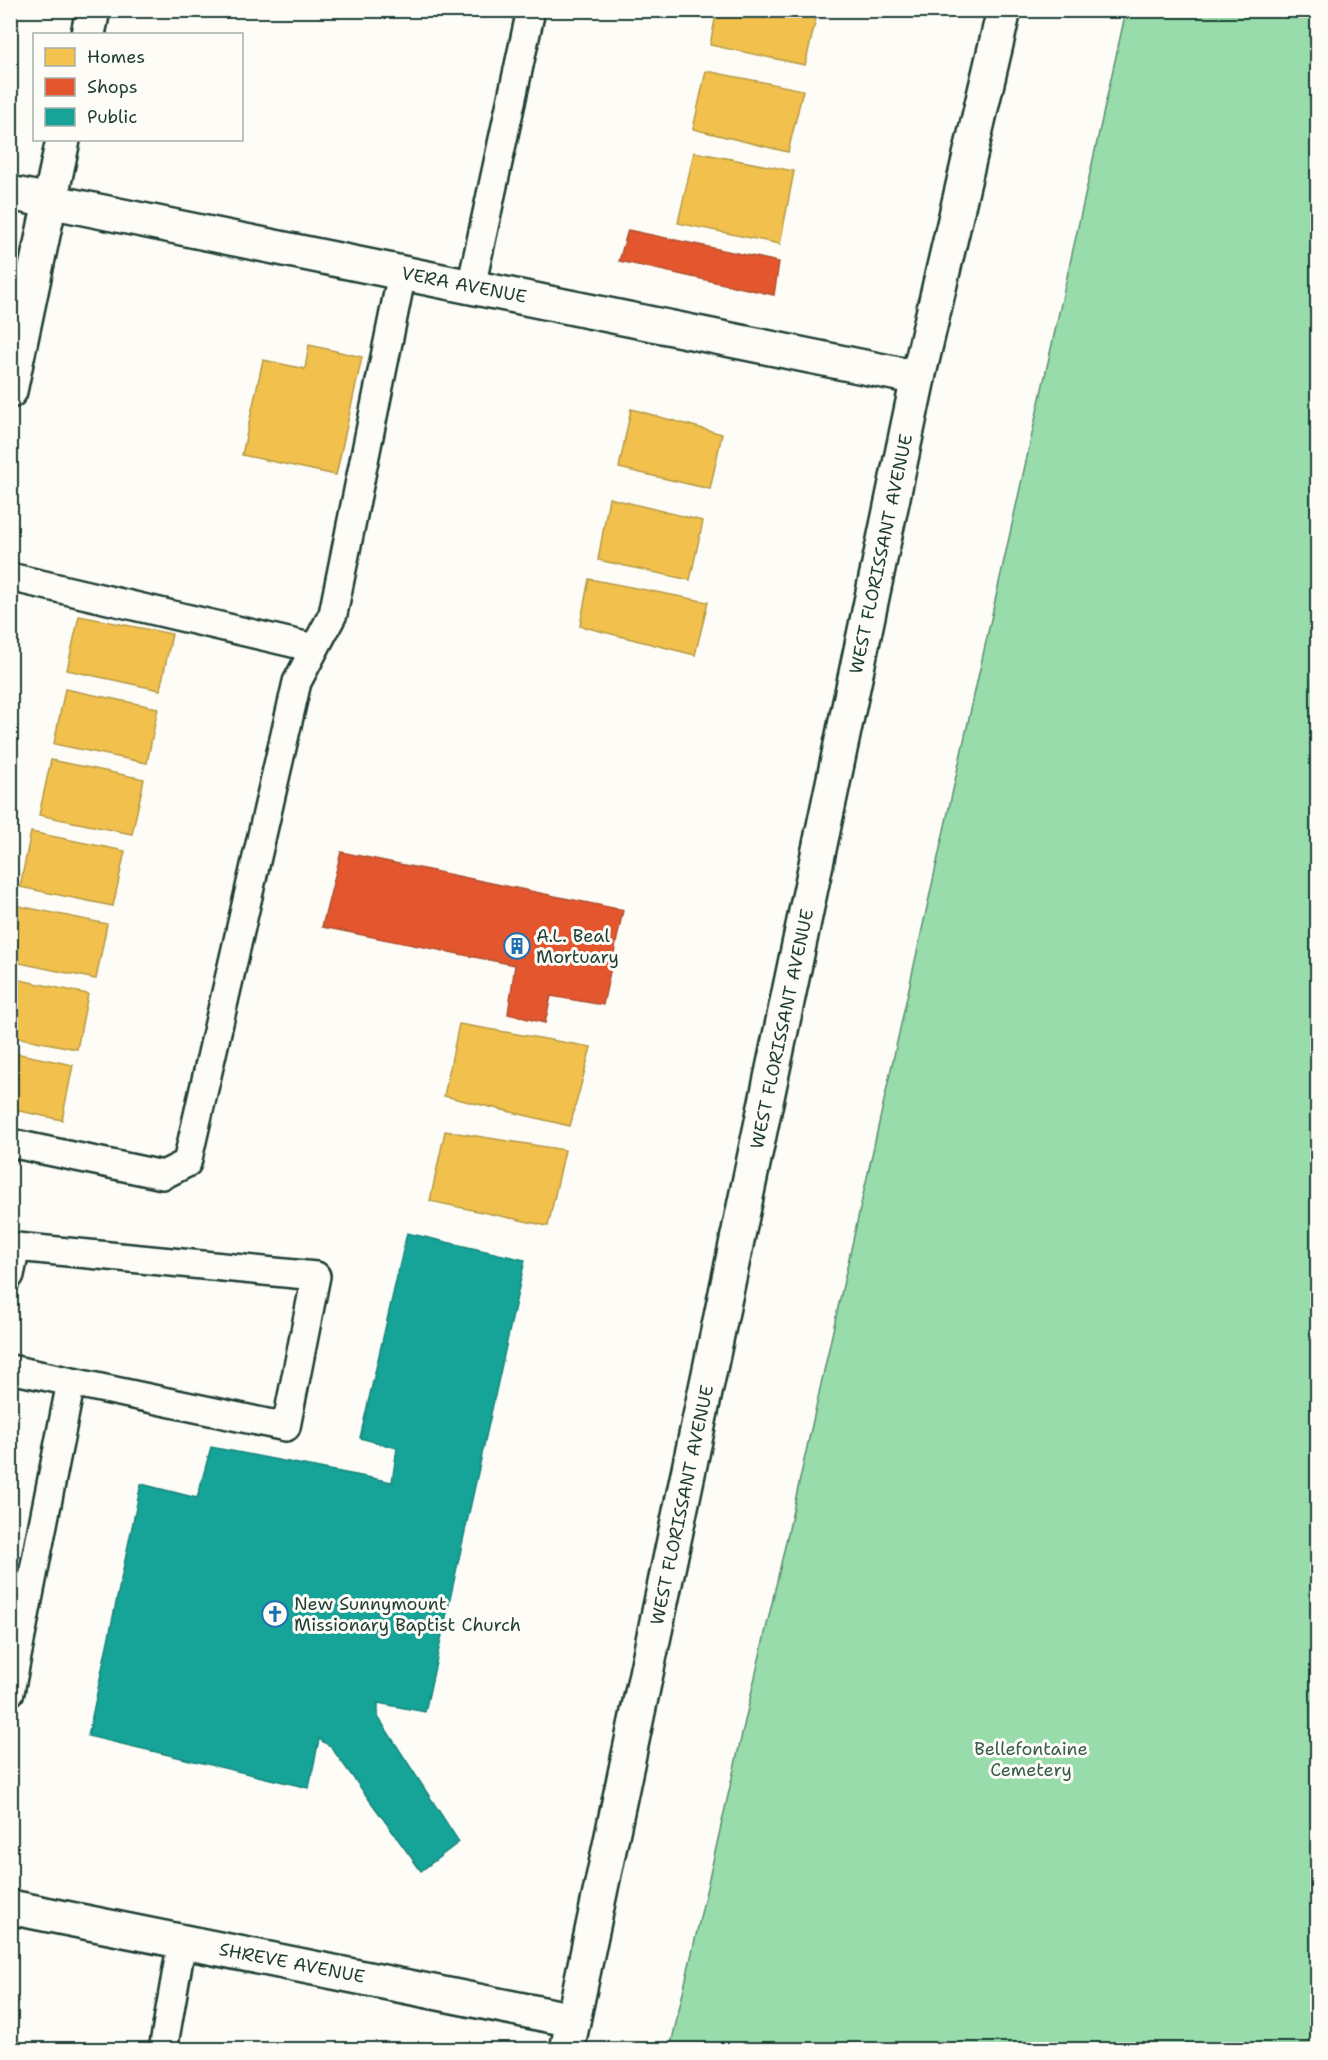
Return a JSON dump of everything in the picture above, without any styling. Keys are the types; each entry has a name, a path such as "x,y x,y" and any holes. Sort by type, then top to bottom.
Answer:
{"main road":[{"path":"88,33 93,10"},
{"name":"WEST FLORISSANT AVENUE","path":"570,2035 918,378 1004,10"},
{"path":"10,391 63,141"},
{"name":"VERA AVENUE","path":"10,193 918,378"},
{"name":"SHREVE AVENUE","path":"10,1907 182,1941 570,2035"}],"lane":[{"path":"471,286 531,10"},
{"path":"10,1143 163,1175 187,1162 297,682 333,614 402,273"},
{"path":"10,577 314,648"},
{"path":"10,1275 16,1247 316,1276 286,1427 10,1369"},
{"path":"10,1692 71,1382"},
{"path":"163,2049 182,1941"}],"green space":[{"name":"Bellefontaine Cemetery","path":"1126,11 1317,11 1317,2049 670,2049 788,1533"}],"building: Homes":[{"path":"717,10 818,10 805,65 710,45"},
{"path":"706,71 803,90 788,152 693,129"},
{"path":"694,152 794,171 780,244 678,223"},
{"path":"309,345 362,357 336,475 242,455 263,360 305,369"},
{"path":"631,409 722,434 710,489 619,468"},
{"path":"609,498 703,521 690,580 598,560"},
{"path":"589,579 708,602 695,655 580,626"},
{"path":"79,616 172,634 160,690 67,670"},
{"path":"65,689 158,708 147,763 54,744"},
{"path":"51,760 144,779 132,834 39,815"},
{"path":"31,832 125,851 113,906 20,887"},
{"path":"14,905 107,924 96,979 10,961 10,921"},
{"path":"10,978 88,994 77,1049 10,1036"},
{"path":"459,1024 591,1047 570,1126 444,1096"},
{"path":"10,1052 73,1065 62,1120 10,1109"},
{"path":"445,1131 565,1150 548,1226 430,1201"}],"building: Shops":[{"path":"628,230 779,262 774,295 619,261"},
{"name":"A.L. Beal Mortuary","path":"341,852 623,910 603,1005 551,996 545,1023 508,1014 515,965 322,927"}],"building: Public":[{"path":"407,1233 525,1260 425,1712 378,1703 378,1717 459,1842 421,1871 331,1747 319,1739 309,1788 88,1736 141,1484 197,1498 211,1447 392,1482 397,1448 360,1438"}],"place":[{"name":"A.L. Beal Mortuary","path":"517,946"},
{"name":"New Sunnymount Missionary Baptist Church","path":"275,1614"}]}
